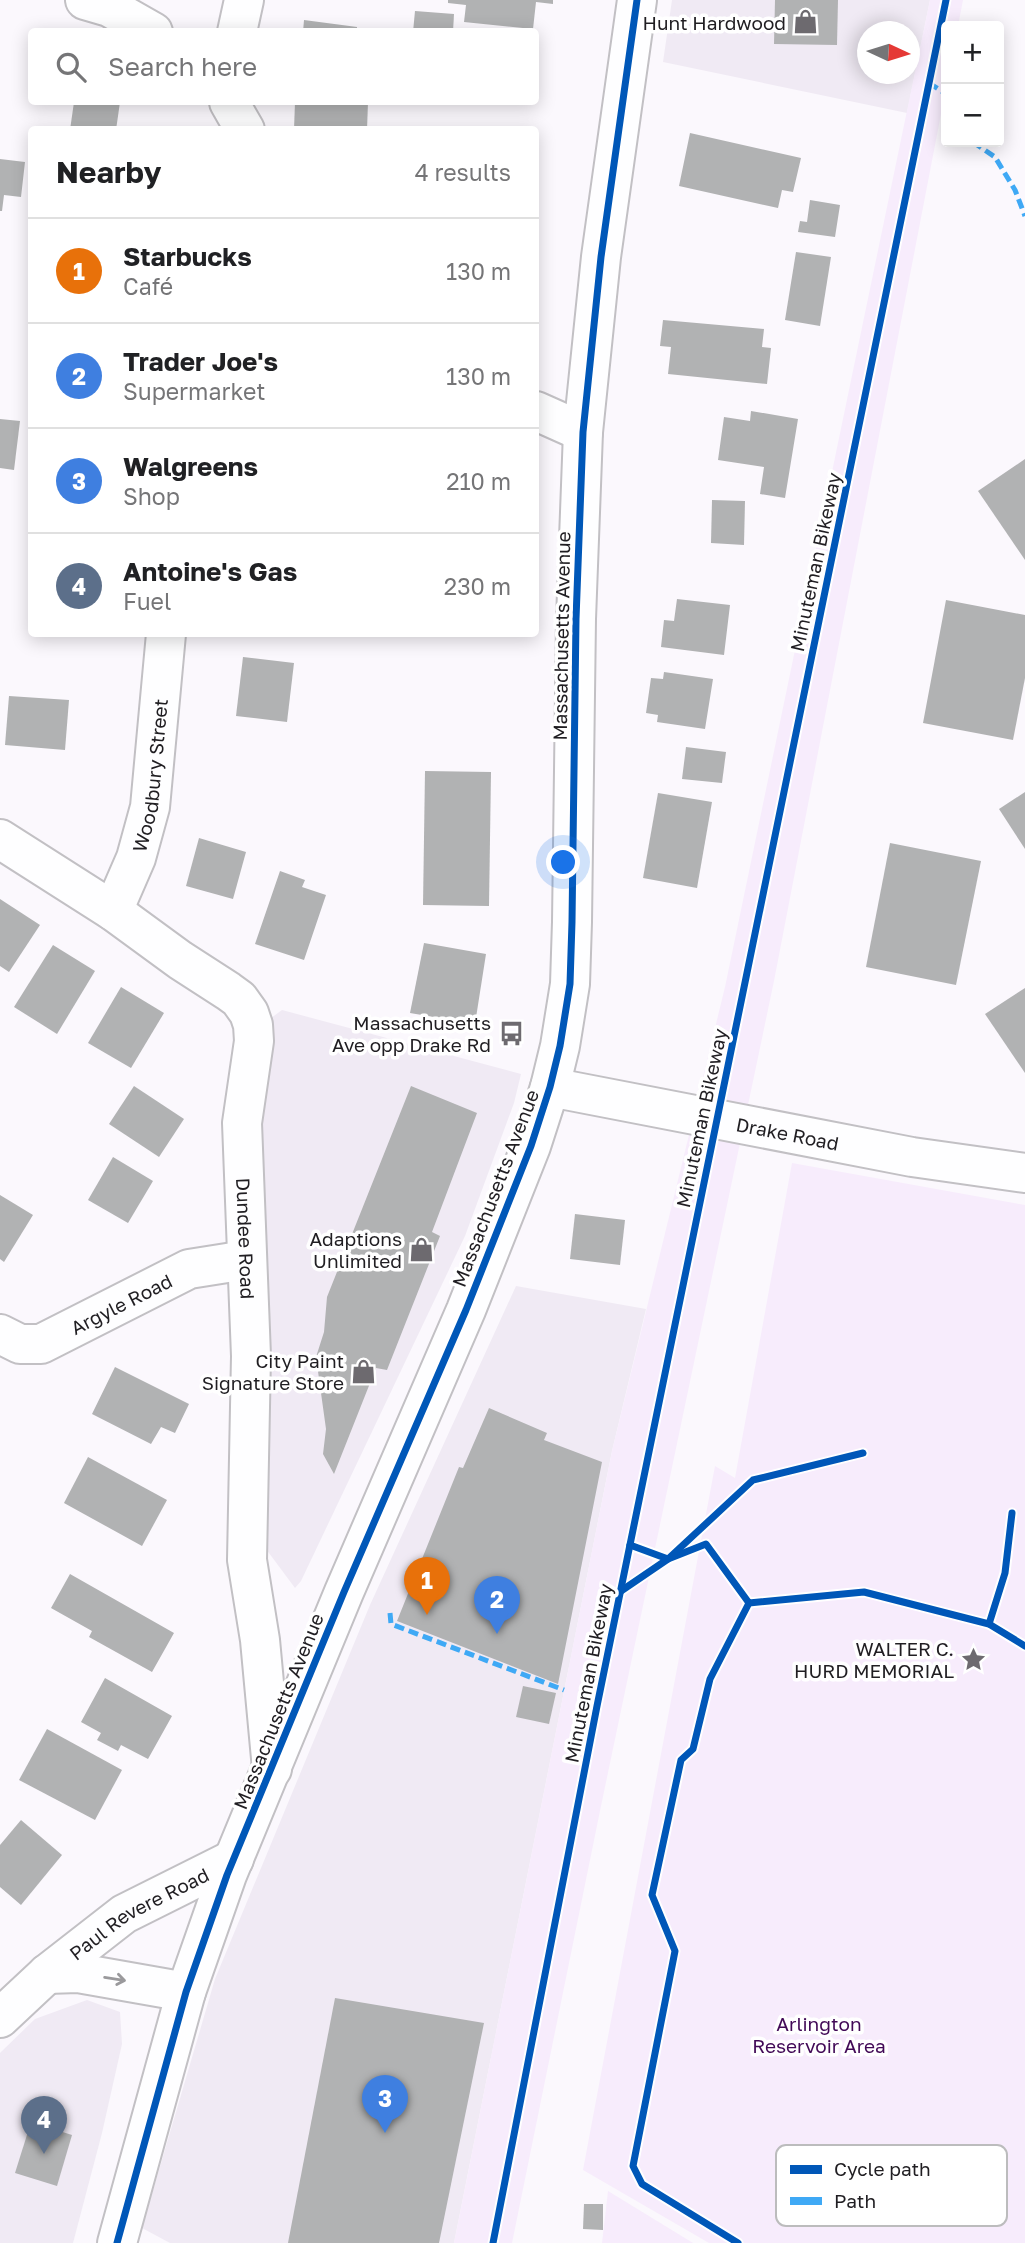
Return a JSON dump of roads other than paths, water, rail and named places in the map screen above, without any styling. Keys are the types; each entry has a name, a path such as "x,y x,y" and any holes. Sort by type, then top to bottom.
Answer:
{"street":[{"path":"85,0 109,7 146,28"},
{"path":"238,28 244,0"},
{"name":"Massachusetts Avenue","path":"117,2243 186,1992 234,1859 344,1592 466,1310 531,1146 560,1045 570,984 576,620 583,432 603,245 637,0"},
{"path":"231,105 243,126"},
{"path":"539,412 583,432"},
{"name":"Woodbury Street","path":"113,911 136,858 150,807 166,637"},
{"name":"Dundee Road","path":"0,839 113,911 239,999 249,1013 253,1025 254,1041 242,1123 251,1356 247,1560 260,1640 272,1769"},
{"name":"Drake Road","path":"550,1087 912,1157 1025,1173"},
{"name":"Argyle Road","path":"0,1334 20,1344 41,1344 189,1269 246,1259"},
{"name":"Paul Revere Road","path":"0,2018 47,1974 124,1914 234,1859"},
{"name":"Paul Revere Road","path":"47,1974 78,1973 186,1992"}],"place":[{"name":"Hunt Hardwood","path":"806,22"},
{"name":"Massachusetts Ave opp Drake Rd","path":"511,1033"},
{"name":"Adaptions Unlimited","path":"422,1249"},
{"name":"City Paint Signature Store","path":"364,1371"},
{"name":"Starbucks","path":"427,1615"},
{"name":"Trader Joe's","path":"497,1634"},
{"name":"WALTER C. HURD MEMORIAL","path":"974,1659"},
{"name":"Walgreens","path":"385,2133"},
{"name":"Antoine's Gas","path":"44,2154"}],"park label":[{"name":"Arlington Reservoir Area","path":"819,2034"}]}
